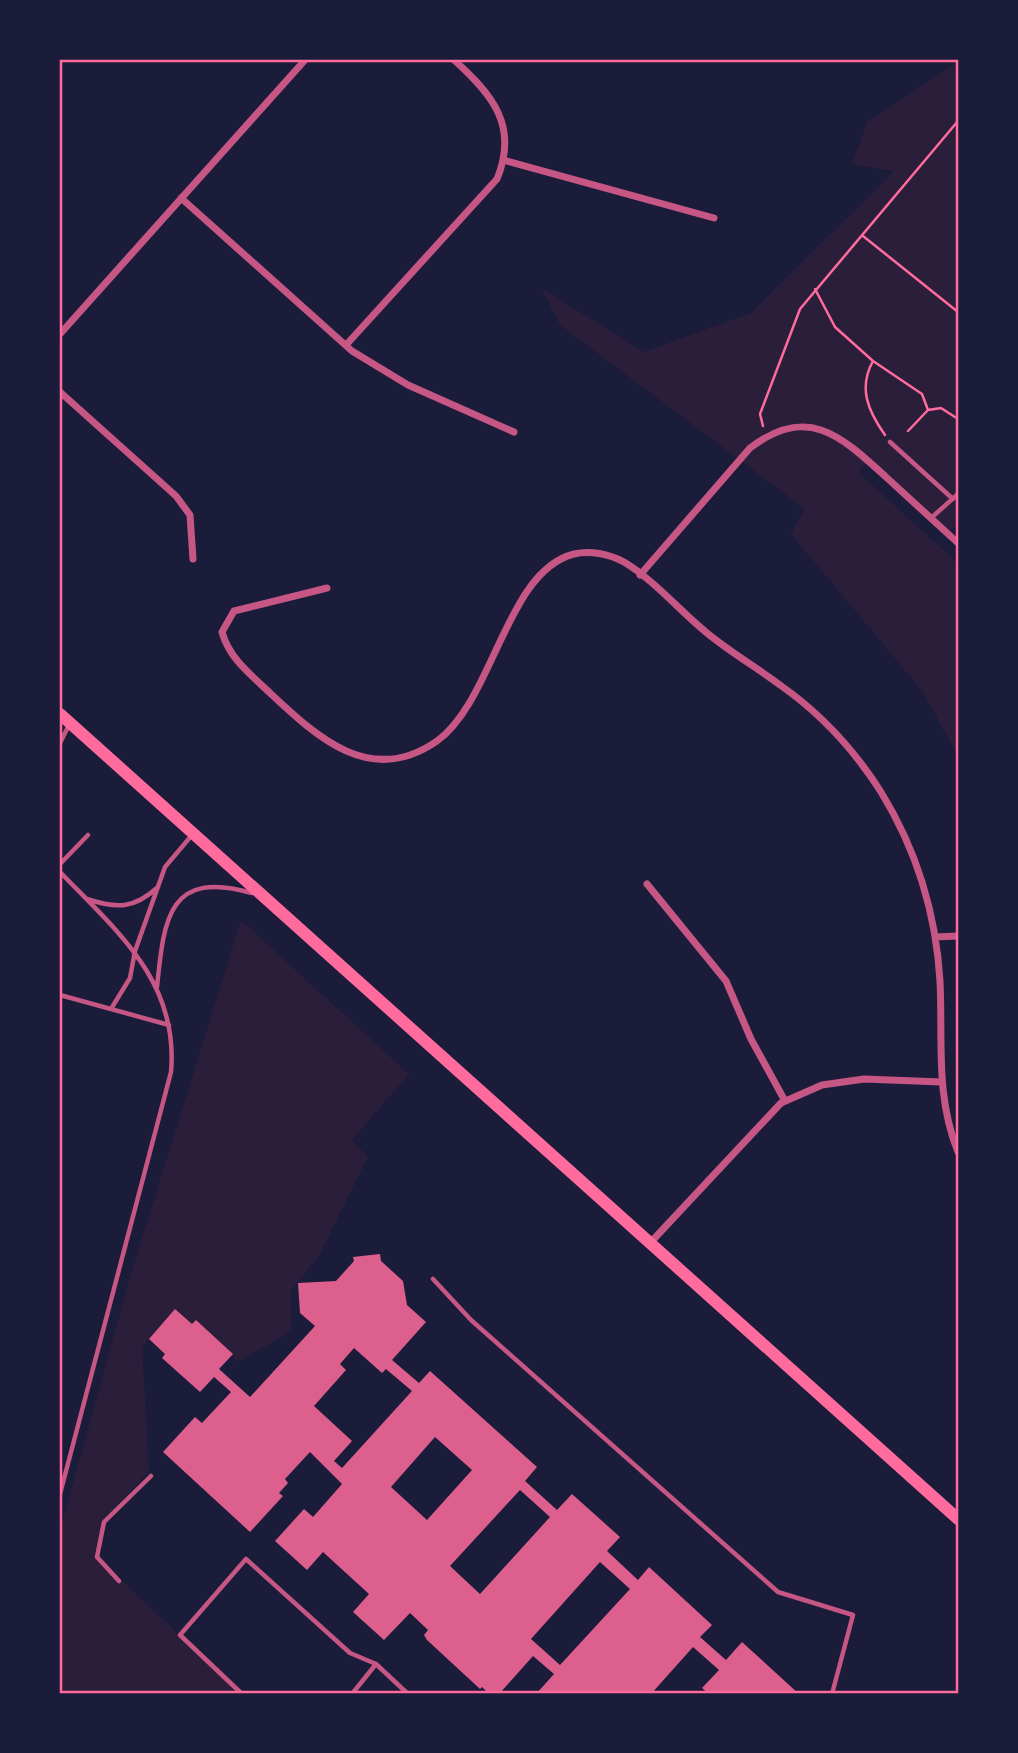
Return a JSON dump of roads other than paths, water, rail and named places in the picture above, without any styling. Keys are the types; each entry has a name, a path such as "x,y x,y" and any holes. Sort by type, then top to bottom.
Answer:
{"main road":[{"path":"65,718 958,1519"}],"street":[{"path":"60,334 305,60"},
{"path":"346,345 497,179 503,160 505,136 494,102 454,60"},
{"path":"503,160 713,218"},
{"path":"181,198 346,345 408,385 514,432"},
{"path":"60,392 176,496 190,515 193,559"},
{"path":"640,575 750,448 766,436 792,427 808,427 838,436 958,543"},
{"path":"327,588 234,611 222,632 226,646 238,662 330,745 349,754 391,758 431,744 456,724 528,590 546,568 572,555 594,553 621,561 709,635 800,700 856,758 900,826 916,863 935,937 940,982 941,1082 947,1116 958,1152"},
{"path":"647,884 726,981 751,1040 785,1101"},
{"path":"935,937 958,936"},
{"path":"651,1242 785,1101 822,1085 864,1079 941,1082"}],"lane":[{"path":"890,442 953,499"},
{"path":"931,518 958,494"},
{"path":"60,743 65,718"},
{"path":"111,1009 130,978 135,951 165,867 193,834"},
{"path":"60,864 88,835"},
{"path":"60,872 135,951 157,988 170,1025 171,1072 60,1494"},
{"path":"85,898 110,907 127,907 145,899 159,886"},
{"path":"157,988 162,933 179,898 195,888 213,886 232,887 263,896"},
{"path":"60,995 170,1025"},
{"path":"433,1279 471,1320 778,1592 853,1615 832,1693"},
{"path":"120,1581 97,1558 104,1522 151,1476"},
{"path":"242,1693 180,1635 246,1559 350,1653 376,1664 408,1693"},
{"path":"352,1693 376,1664"}]}
